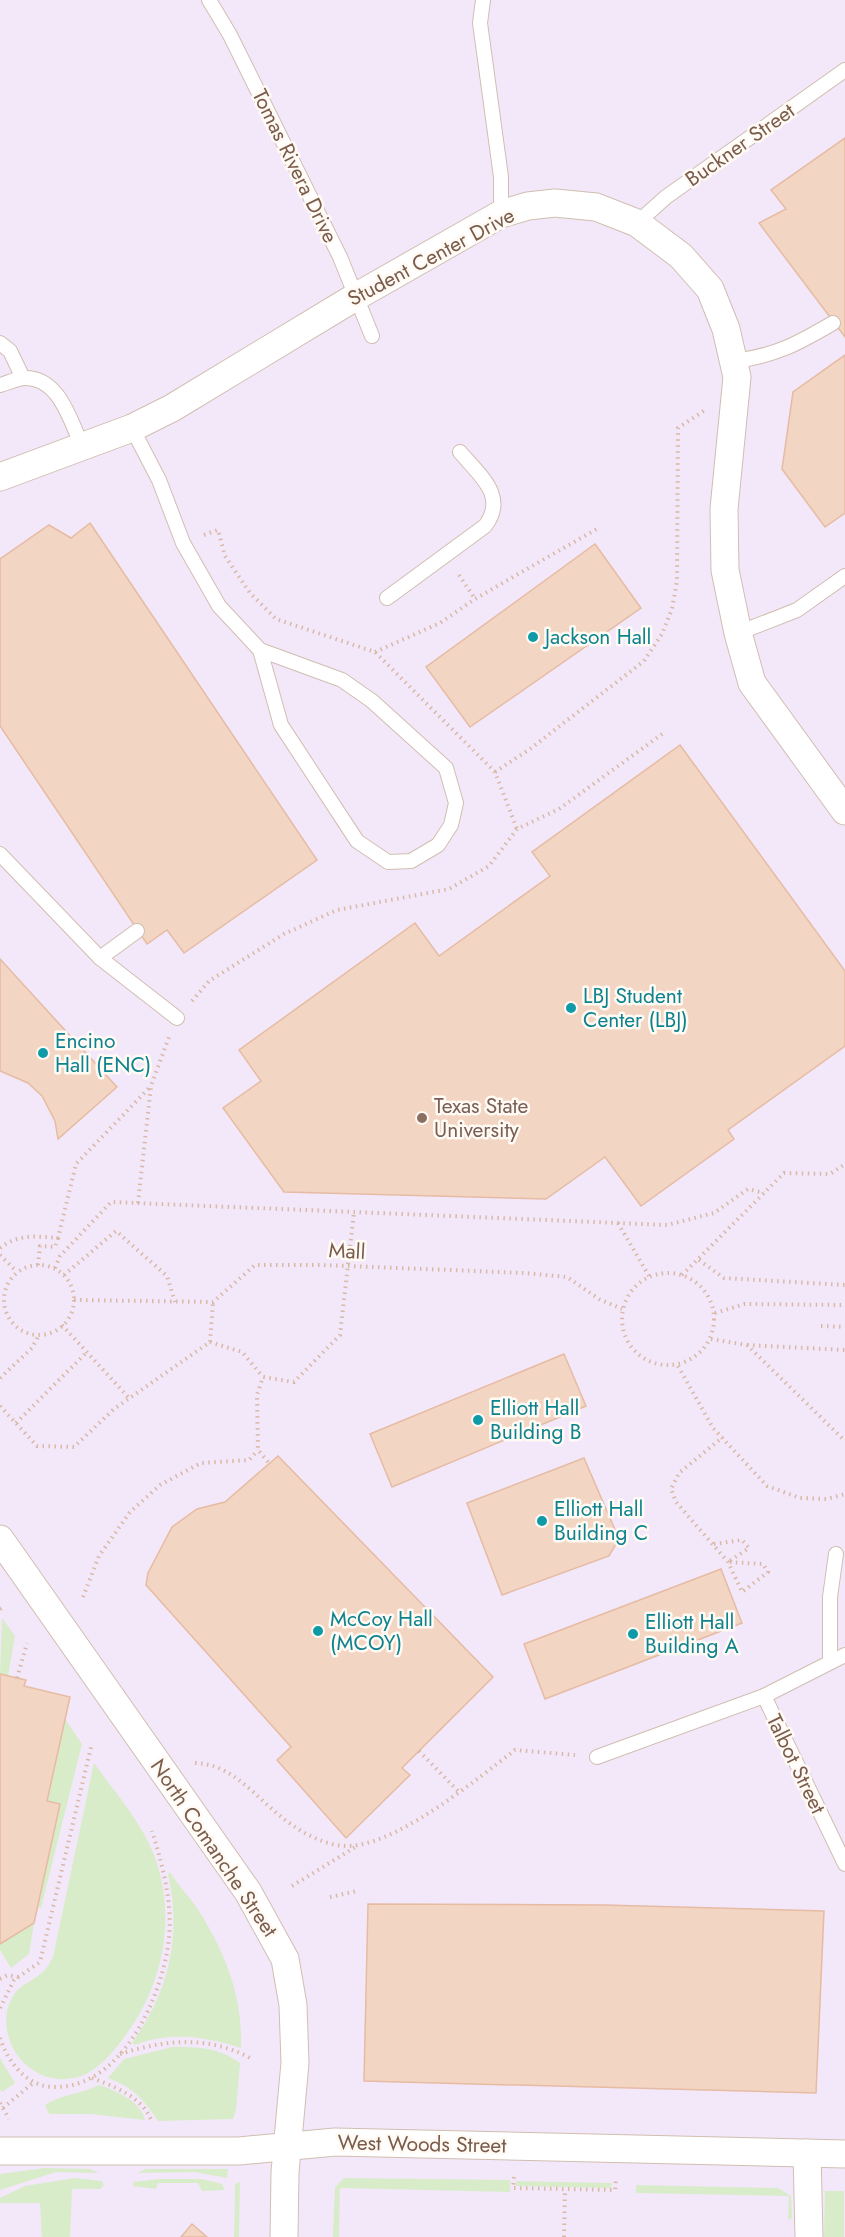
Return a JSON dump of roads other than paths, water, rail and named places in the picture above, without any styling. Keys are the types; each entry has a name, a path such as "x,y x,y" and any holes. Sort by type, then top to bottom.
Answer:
{"street":[{"name":"Student Center Drive","path":"0,477 132,428 172,408 357,296 501,214 528,206 555,203 596,207 637,223 681,256 710,289 735,361 737,377 724,509 725,570 738,633 752,683 845,811"},
{"name":"North Comanche Street","path":"0,1539 248,1892 285,1959 293,2005 295,2063 287,2145 284,2237"},
{"name":"West Woods Street","path":"0,2151 239,2151 335,2142 845,2154"},
{"path":"807,2153 809,2237"}],"lane":[{"name":"Tomas Rivera Drive","path":"209,0 230,35 357,296 372,336"},
{"path":"483,0 480,23 501,177 501,214"},
{"name":"Buckner Street","path":"637,223 666,197 845,70"},
{"path":"735,361 762,357 791,348 833,323"},
{"path":"0,343 10,351 23,378"},
{"path":"0,385 23,378 43,381 57,393 82,446"},
{"path":"132,428 159,480 183,543 219,606 260,650 342,681 372,701 446,768 456,803 451,825 438,845 411,861 388,862 357,842 281,725 260,650"},
{"path":"387,598 485,526 493,515 495,501 490,488 460,452"},
{"path":"738,633 797,610 845,576"},
{"path":"0,854 100,958 177,1018"},
{"path":"100,958 137,931"},
{"path":"830,1660 830,1597 836,1554"},
{"path":"597,1756 764,1696 830,1660 845,1655"},
{"name":"Talbot Street","path":"764,1696 845,1864"}],"place":[{"name":"Jackson Hall","path":"533,637"},
{"name":"LBJ Student Center (LBJ)","path":"571,1008"},
{"name":"Encino Hall (ENC)","path":"43,1053"},
{"name":"Texas State University","path":"422,1118"},
{"name":"Elliott Hall Building B","path":"478,1420"},
{"name":"Elliott Hall Building C","path":"542,1521"},
{"name":"McCoy Hall (MCOY)","path":"318,1631"},
{"name":"Elliott Hall Building A","path":"633,1634"}]}
